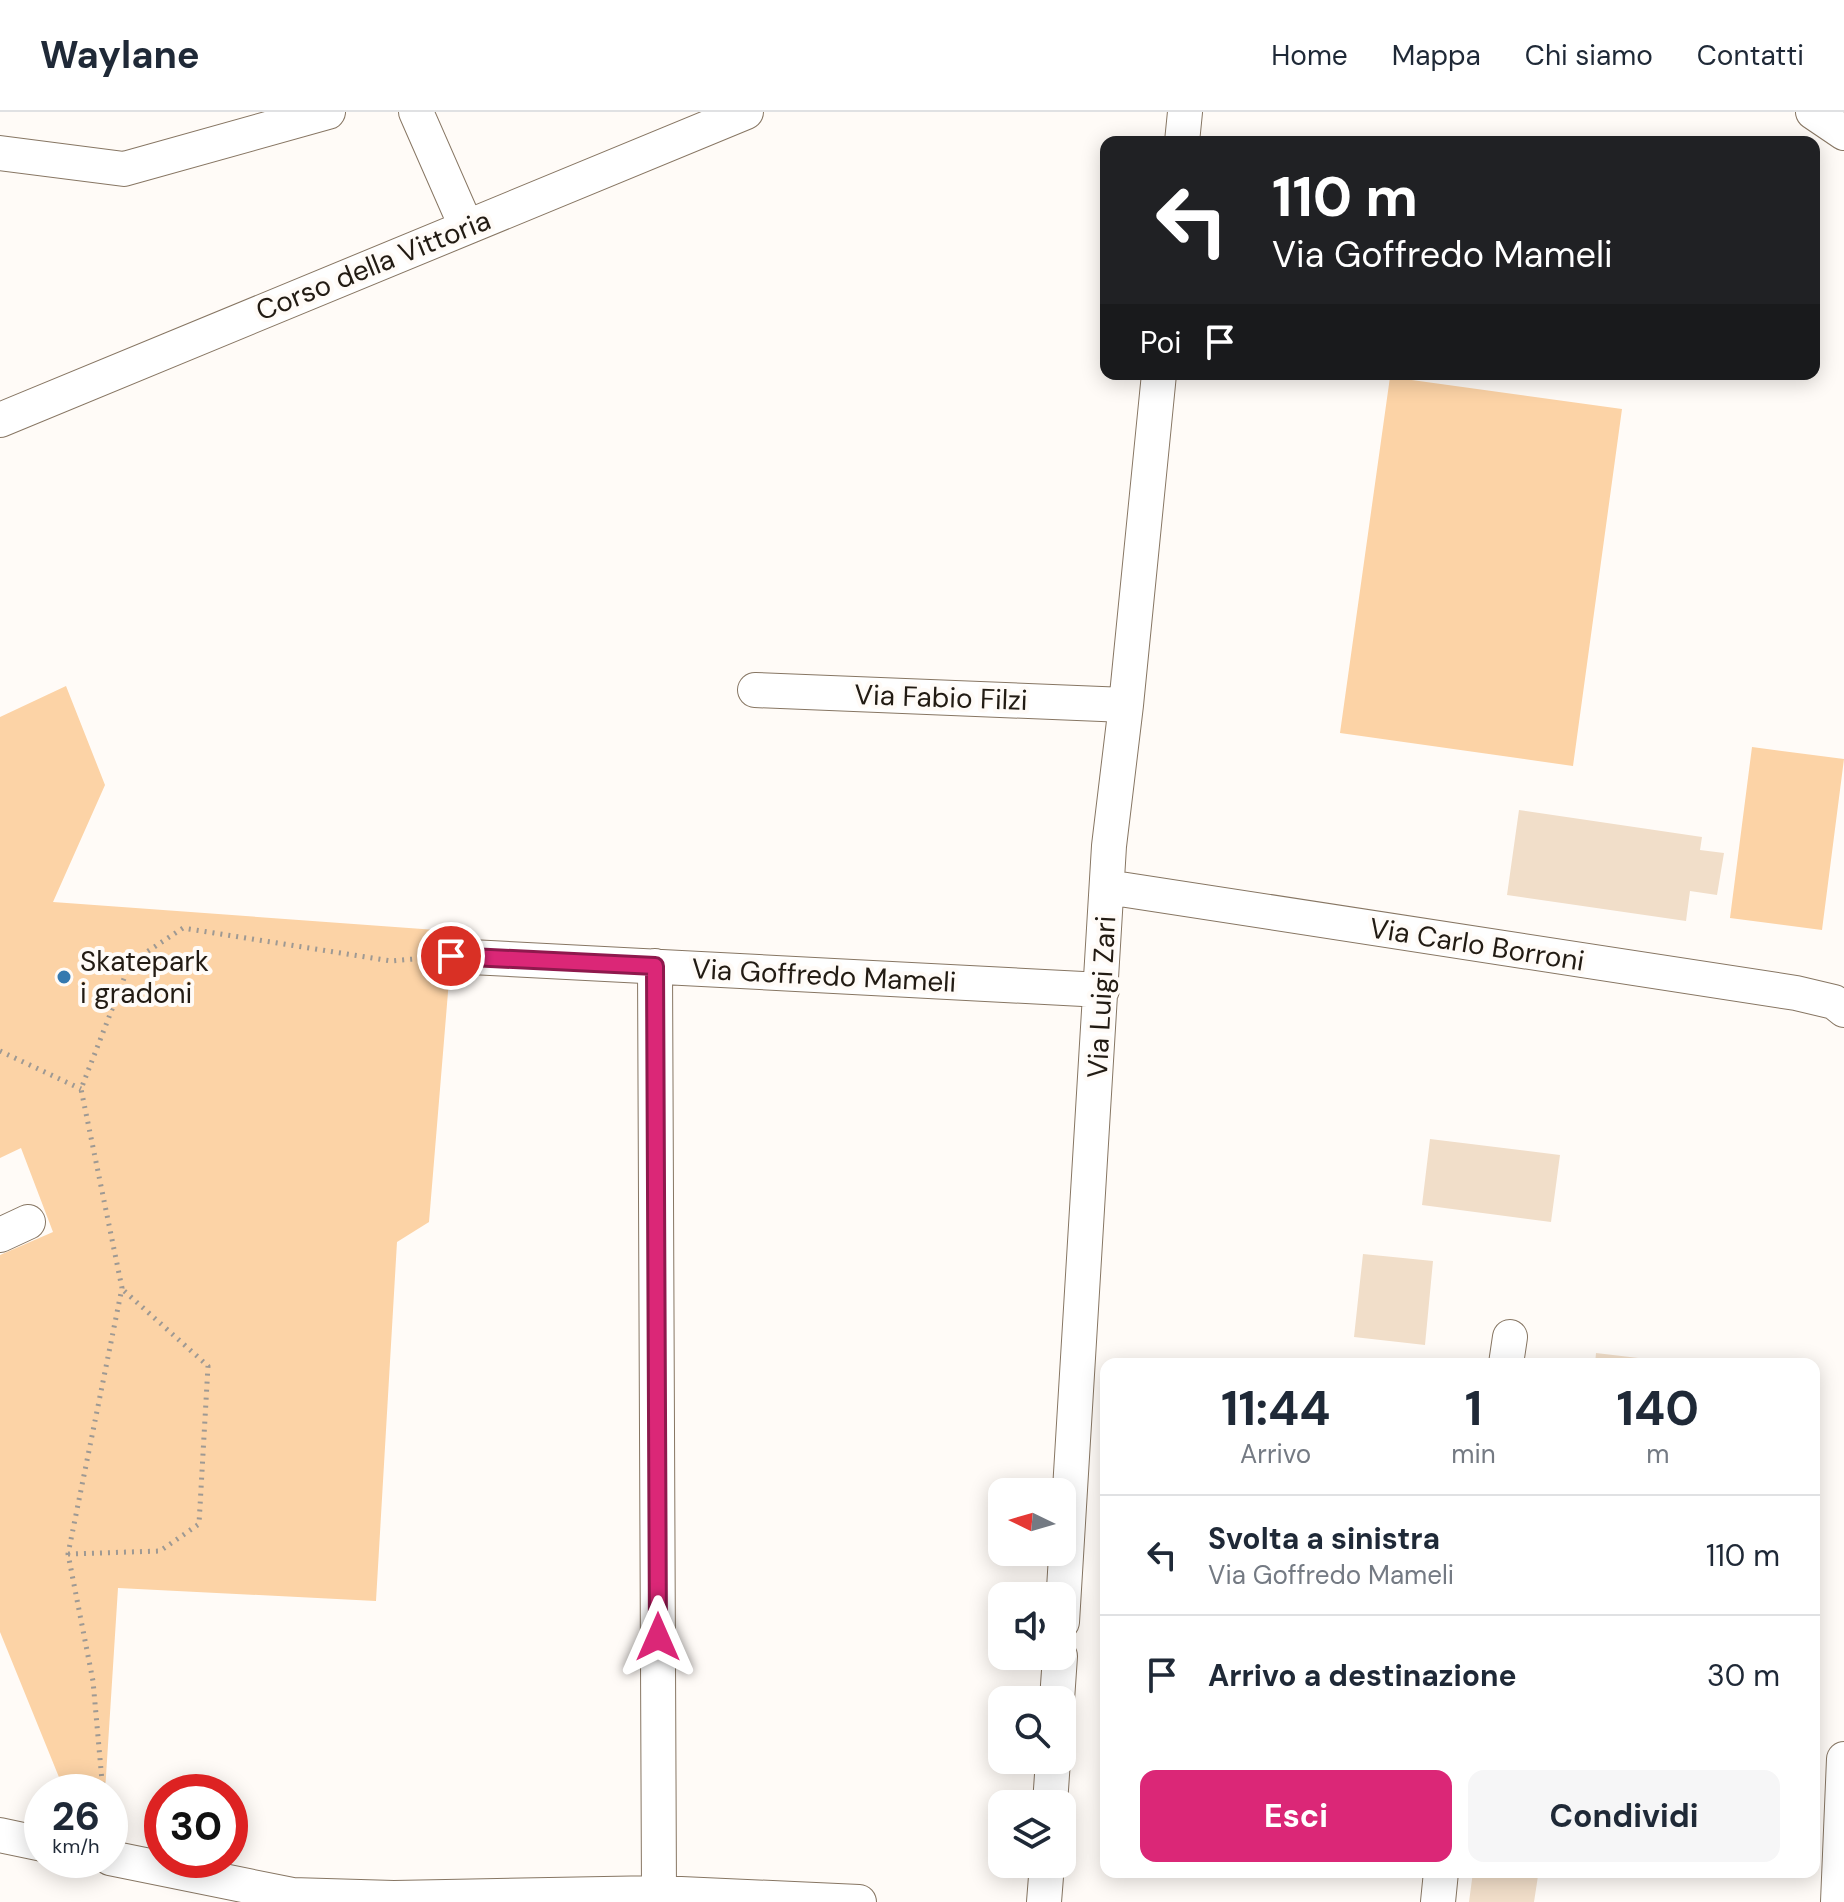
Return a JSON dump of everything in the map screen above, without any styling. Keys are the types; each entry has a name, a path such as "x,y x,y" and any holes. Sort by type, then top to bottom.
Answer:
{"street":[{"path":"0,153 124,169 328,112"},
{"path":"416,112 466,226"},
{"name":"Corso della Vittoria","path":"0,420 746,112"},
{"path":"1183,136 1185,112"},
{"name":"Via Luigi Zari","path":"1065,1582 1109,846 1158,380"},
{"name":"Via Fabio Filzi","path":"755,690 1126,705"},
{"name":"Via Carlo Borroni","path":"1107,887 1796,993 1834,1002 1844,1010"},
{"name":"Via Goffredo Mameli","path":"451,956 1102,990"},
{"path":"655,966 659,1893"},
{"path":"1838,1902 1844,1759"},
{"path":"0,1835 24,1840"},
{"path":"128,1862 292,1895 394,1900 659,1893 859,1902"},
{"path":"1044,1902 1046,1878"},
{"path":"1438,1902 1440,1878"}],"path":[{"path":"101,1774 93,1681 68,1554 122,1288 81,1089 130,963 183,928 391,961 451,956"},
{"path":"0,1051 81,1089"},
{"path":"68,1554 160,1551 199,1524 208,1366 122,1288"}],"shaded area":[{"path":"1390,380 1412,380 1622,409 1573,766 1340,733"},
{"path":"66,686 105,785 53,902 450,931 451,956 429,1222 397,1242 376,1601 118,1588 106,1774 58,1774 0,1632 0,1255 53,1232 21,1148 0,1158 0,717"},
{"path":"1752,747 1844,759 1822,930 1730,918"}],"building":[{"path":"1519,810 1702,837 1700,850 1724,853 1717,895 1690,891 1686,921 1507,895"},
{"path":"1430,1139 1560,1155 1551,1222 1422,1205"},
{"path":"1363,1254 1433,1261 1425,1345 1354,1337"},
{"path":"1596,1353 1638,1358 1596,1358"},
{"path":"1472,1878 1538,1878 1534,1902 1469,1902"}],"place":[{"name":"Skatepark i gradoni","path":"64,977"}],"route":[{"path":"451,956 655,966 658,1637"}]}
